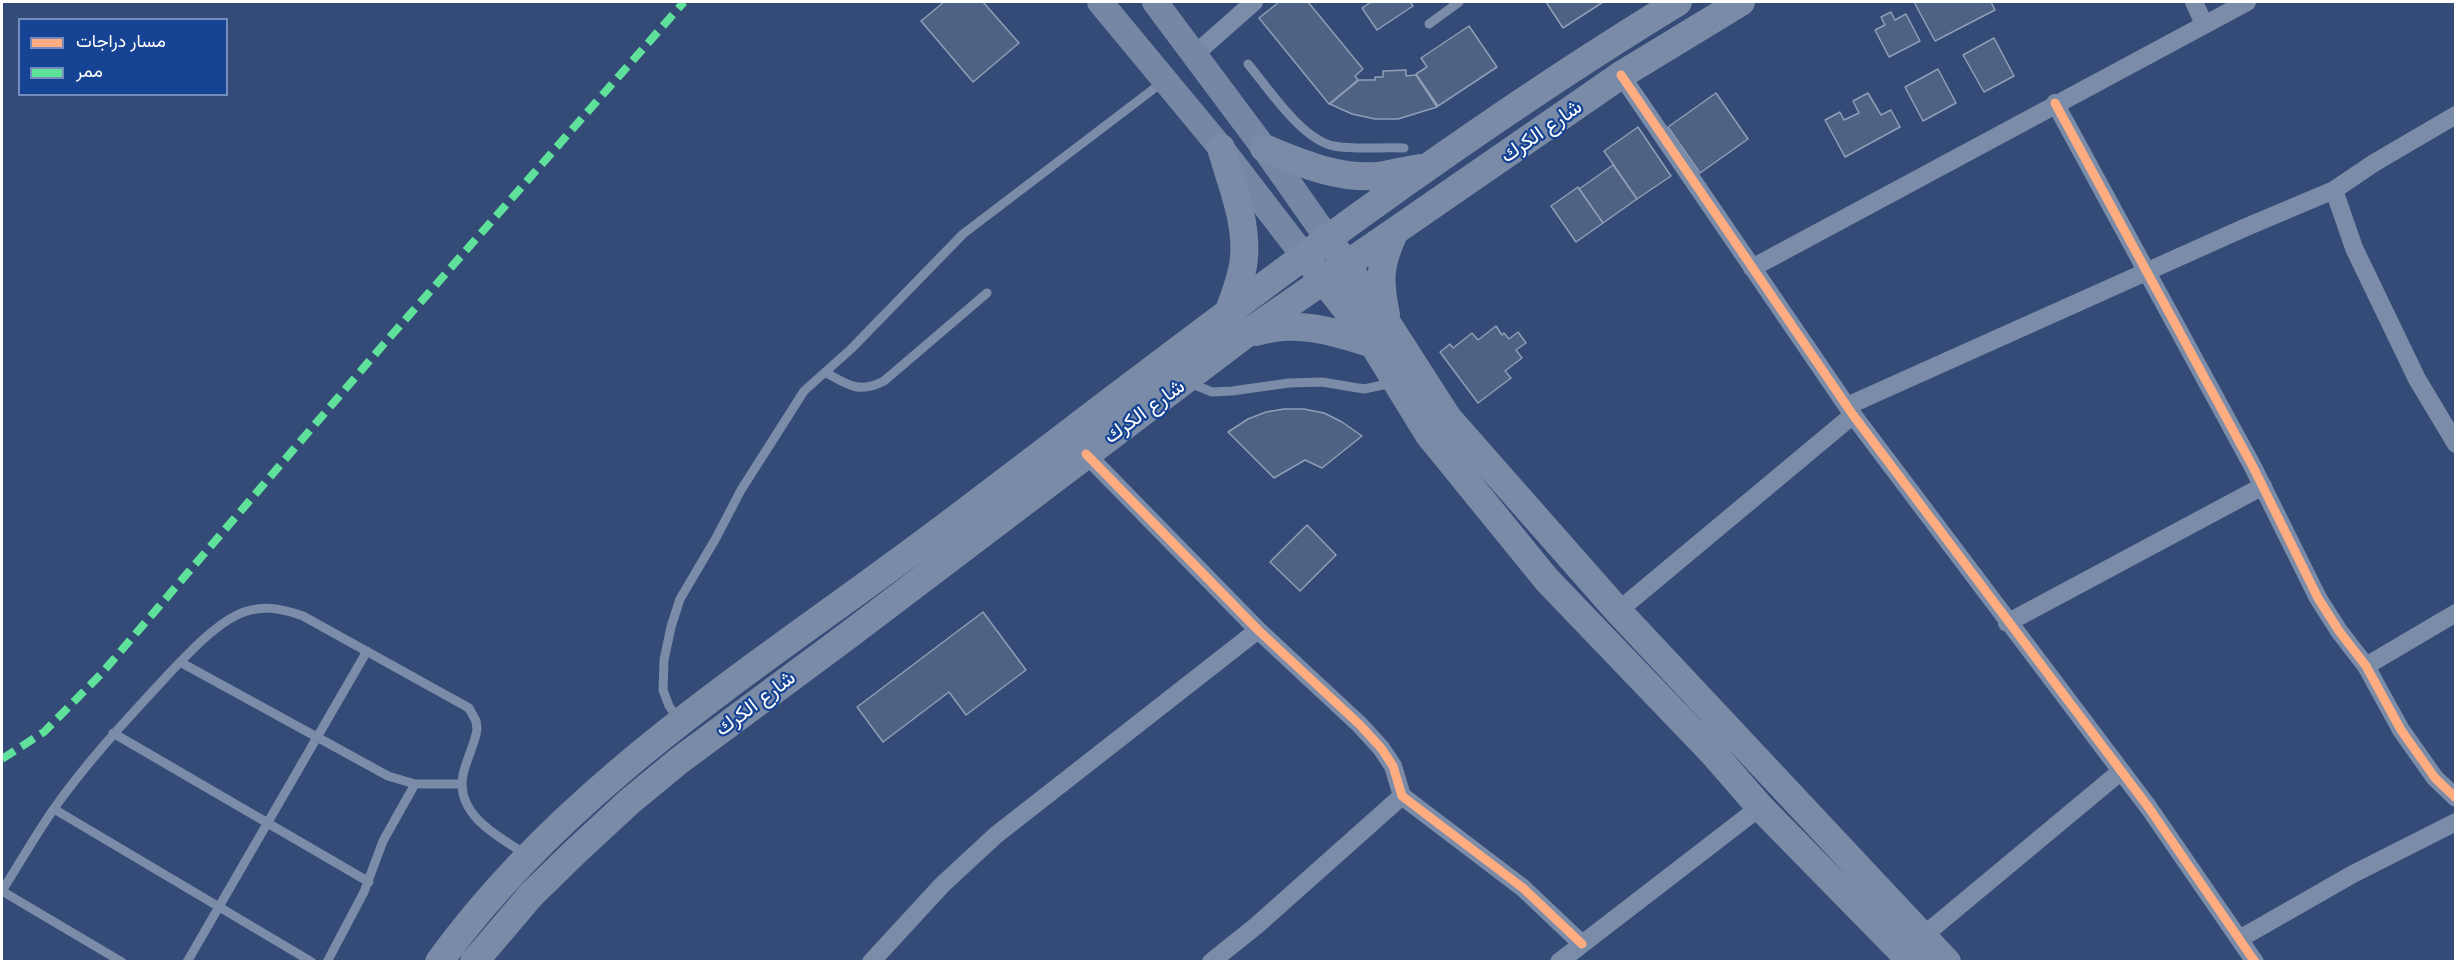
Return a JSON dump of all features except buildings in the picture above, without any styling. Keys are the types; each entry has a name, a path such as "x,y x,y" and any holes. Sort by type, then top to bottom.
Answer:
{"main road":[{"path":"1100,2 1221,148 1304,256 1336,273"},
{"path":"1155,2 1264,148 1328,239 1336,273 1381,335 1448,418 1917,949"},
{"name":"شارع الكرك","path":"439,962 481,908 528,856 616,774 765,657 880,576 1229,311 1428,166 1627,33 1678,2"},
{"name":"شارع الكرك","path":"474,962 531,896 629,802 783,682 873,617 1243,336 1621,75 1742,2"},
{"path":"1221,148 1240,211 1244,236 1244,257 1229,311"},
{"path":"1264,148 1299,163 1331,159 1356,176 1378,176 1428,166"},
{"path":"1394,233 1385,252 1380,280 1381,335 1398,382 1429,435 1547,580 1713,753 1760,807 1917,949 1947,962"},
{"path":"1243,336 1265,329 1286,326 1381,335"},
{"path":"765,657 783,682"}],"street":[{"path":"1194,55 1254,2"},
{"path":"2194,2 2204,24"},
{"path":"1752,268 2055,103 2247,2"},
{"path":"1621,75 1850,411 2007,623 2149,808 2241,938 2255,962"},
{"path":"2055,103 2263,486 2318,598 2339,631 2366,666 2401,729 2435,778 2456,798"},
{"path":"1618,611 1850,411 2146,272 2334,190 2456,115"},
{"path":"2334,190 2354,248 2417,379 2456,444"},
{"path":"1086,454 1258,630 1360,725 1381,748 1393,766 1402,796 1523,888 1582,944"},
{"path":"2007,623 2263,486"},
{"path":"2366,666 2456,613"},
{"path":"871,962 942,885 996,835 1258,630"},
{"path":"1917,949 2120,772"},
{"path":"1212,962 1256,926 1402,796"},
{"path":"1559,962 1760,807"},
{"path":"2241,938 2354,874 2456,822"}],"lane":[{"path":"1429,24 1459,2"},
{"path":"1248,64 1294,121 1331,159 1404,148"},
{"path":"680,723 669,706 663,690 664,660 670,627 680,599 741,490 804,391 963,234 1164,81"},
{"path":"825,372 848,385 861,389 874,387 987,293"},
{"path":"1185,381 1212,392 1289,383 1322,382 1364,389 1398,382"},
{"path":"122,962 2,891 54,810 113,734 180,662 218,628 237,615 258,608 281,608 303,616 462,704 473,714 476,734 462,784 466,801 478,821 528,856"},
{"path":"187,962 367,651"},
{"path":"180,662 388,777 415,784 462,784"},
{"path":"113,734 369,882"},
{"path":"327,962 369,882 383,840 415,784"},
{"path":"54,810 312,962"}],"marked path":[{"path":"2,759 44,732 102,673 383,345 684,2"}],"cycle path":[{"path":"1621,75 1853,415 2149,808 2255,962"},
{"path":"2055,103 2253,467 2318,598 2339,631 2366,666 2401,730 2435,778 2456,798"},
{"path":"1086,454 1258,630 1360,725 1381,748 1393,766 1402,796 1523,888 1582,944"}]}
